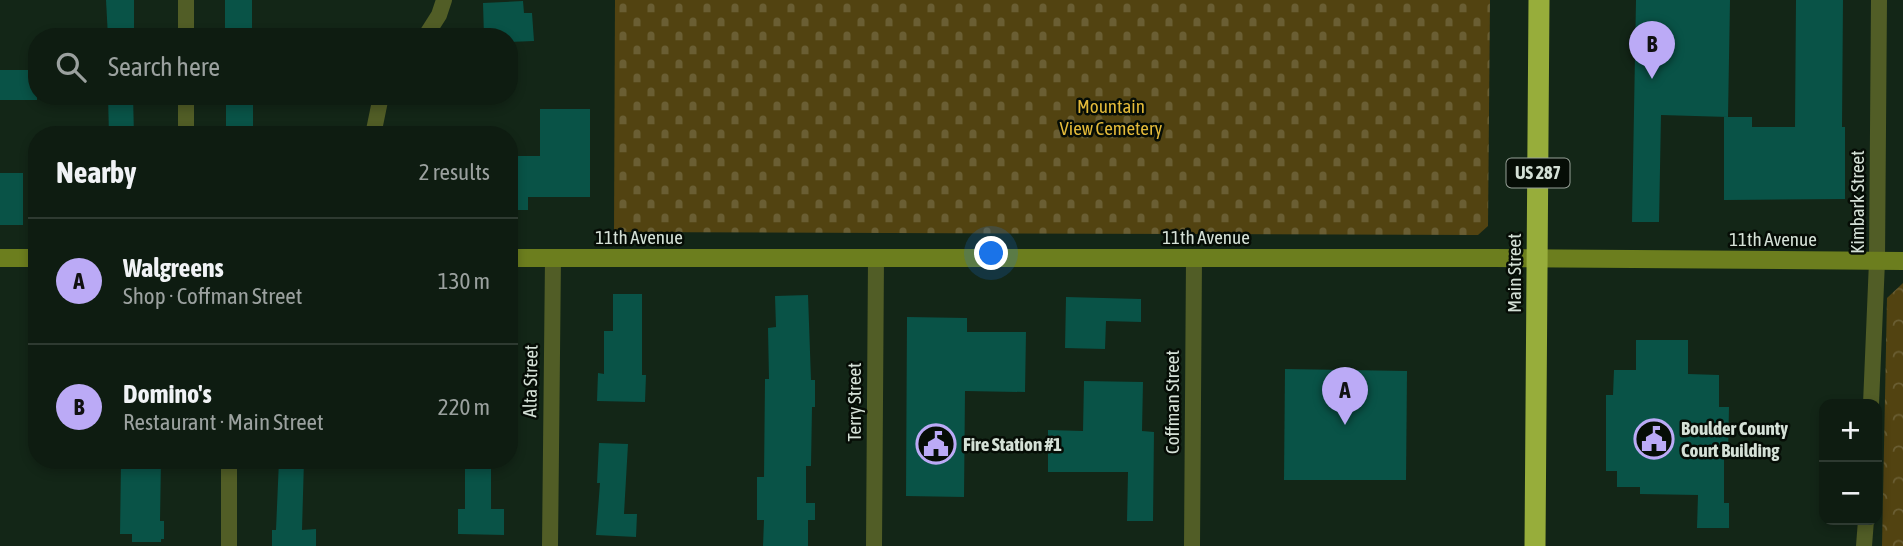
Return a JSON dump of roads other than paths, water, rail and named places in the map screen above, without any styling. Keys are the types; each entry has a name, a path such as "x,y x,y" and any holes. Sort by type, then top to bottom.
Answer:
{"highway":[{"name":"Main Street","path":"1535,546 1539,0"}],"street":[{"path":"186,0 186,28"},
{"path":"431,28 444,0"},
{"name":"Kimbark Street","path":"1871,399 1877,261 1879,0"},
{"path":"186,105 186,126"},
{"path":"375,126 380,105"},
{"path":"0,258 28,258"},
{"name":"11th Avenue","path":"518,258 1536,258 1903,261"},
{"name":"Alta Street","path":"550,546 553,258"},
{"name":"Terry Street","path":"874,546 876,258"},
{"name":"Coffman Street","path":"1192,546 1194,258"},
{"path":"229,469 229,546"},
{"path":"1864,546 1866,525"}],"place":[{"name":"Domino's","path":"1652,79"},
{"name":"Walgreens","path":"1345,425"},
{"name":"Boulder County Court Building","path":"1654,439"},
{"name":"Fire Station #1","path":"936,444"}],"park label":[{"name":"Mountain View Cemetery","path":"1111,117"}]}
